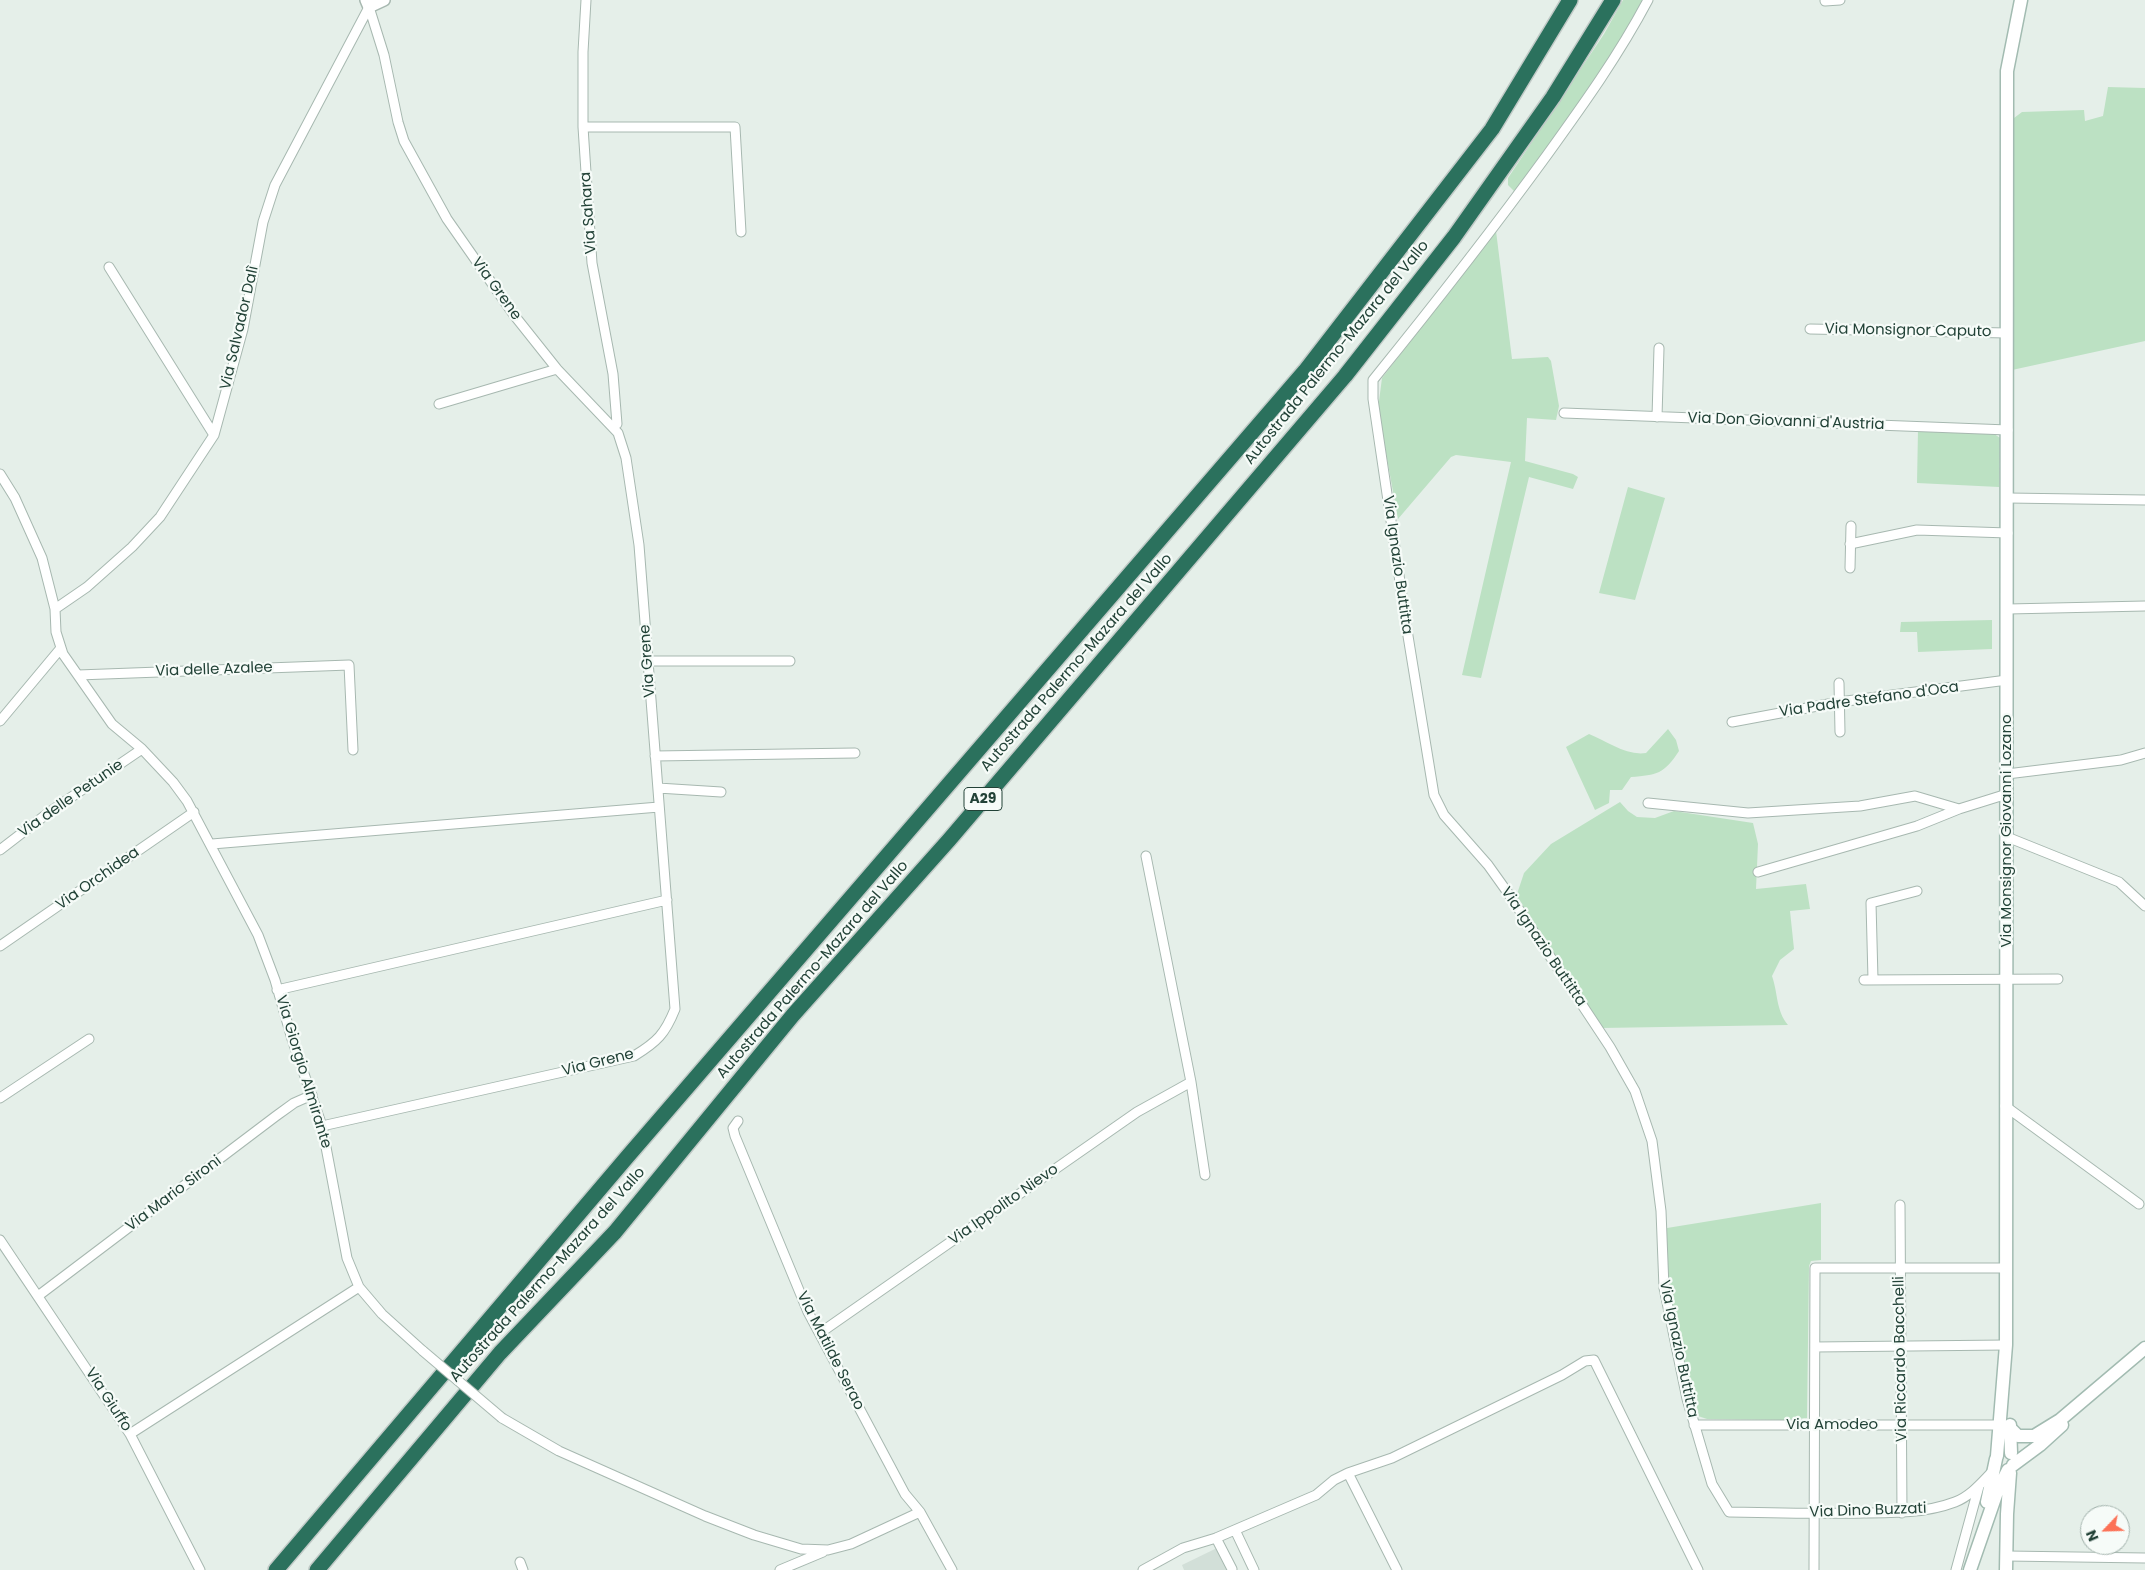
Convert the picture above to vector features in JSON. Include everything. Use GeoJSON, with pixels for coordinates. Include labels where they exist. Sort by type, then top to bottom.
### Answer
{"type":"FeatureCollection","features":[{"type":"Feature","properties":{"kind":"highway","name":"Autostrada Palermo-Mazara del Vallo"},"geometry":{"type":"LineString","coordinates":[[276,1570],[628,1156],[1305,371],[1492,128],[1570,0]]}},
{"type":"Feature","properties":{"kind":"highway","name":"Autostrada Palermo-Mazara del Vallo"},"geometry":{"type":"LineString","coordinates":[[317,1570],[500,1353],[614,1232],[793,1015],[948,840],[1345,376],[1454,237],[1553,97],[1613,0]]}},
{"type":"Feature","properties":{"kind":"main road","name":"Via Monsignor Giovanni Lozano"},"geometry":{"type":"LineString","coordinates":[[2005,1461],[2008,609],[2007,71],[2021,0]]}},
{"type":"Feature","properties":{"kind":"main road"},"geometry":{"type":"LineString","coordinates":[[2005,1426],[2018,1436],[2029,1437],[2077,1408],[2142,1355]]}},
{"type":"Feature","properties":{"kind":"main road"},"geometry":{"type":"LineString","coordinates":[[2005,1461],[2040,1445],[2077,1408]]}},
{"type":"Feature","properties":{"kind":"main road"},"geometry":{"type":"LineString","coordinates":[[1970,1570],[1984,1532],[2005,1461],[2039,1439],[2060,1420]]}},
{"type":"Feature","properties":{"kind":"main road"},"geometry":{"type":"LineString","coordinates":[[2005,1461],[2008,1490],[2006,1570]]}},
{"type":"Feature","properties":{"kind":"street"},"geometry":{"type":"LineString","coordinates":[[367,4],[384,0]]}},
{"type":"Feature","properties":{"kind":"street","name":"Via Sahara"},"geometry":{"type":"LineString","coordinates":[[586,0],[583,52],[583,127],[592,263],[614,374],[617,424]]}},
{"type":"Feature","properties":{"kind":"street","name":"Via Ignazio Buttitta"},"geometry":{"type":"LineString","coordinates":[[1648,0],[1616,55],[1582,106],[1497,225],[1373,380],[1373,399],[1434,795],[1444,815],[1488,864],[1508,893],[1610,1047],[1635,1090],[1652,1141],[1661,1211],[1664,1288],[1694,1425],[1712,1484],[1729,1512]]}},
{"type":"Feature","properties":{"kind":"street"},"geometry":{"type":"LineString","coordinates":[[1825,1],[1840,0]]}},
{"type":"Feature","properties":{"kind":"street","name":"Via Grene"},"geometry":{"type":"LineString","coordinates":[[322,1126],[634,1056],[654,1044],[667,1028],[675,1009],[638,545],[626,458],[621,441],[618,433],[558,369],[514,315],[452,226],[404,142],[384,55],[367,4]]}},
{"type":"Feature","properties":{"kind":"street","name":"Via Salvador Dalì"},"geometry":{"type":"LineString","coordinates":[[55,609],[87,587],[160,517],[214,435],[243,329],[263,222],[276,185],[367,4]]}},
{"type":"Feature","properties":{"kind":"street"},"geometry":{"type":"LineString","coordinates":[[583,127],[735,127],[741,232]]}},
{"type":"Feature","properties":{"kind":"street"},"geometry":{"type":"LineString","coordinates":[[109,267],[214,435]]}},
{"type":"Feature","properties":{"kind":"street","name":"Via Monsignor Caputo"},"geometry":{"type":"LineString","coordinates":[[1810,329],[2007,333]]}},
{"type":"Feature","properties":{"kind":"street"},"geometry":{"type":"LineString","coordinates":[[1657,417],[1659,348]]}},
{"type":"Feature","properties":{"kind":"street"},"geometry":{"type":"LineString","coordinates":[[439,404],[558,369]]}},
{"type":"Feature","properties":{"kind":"street","name":"Via Don Giovanni d'Austria"},"geometry":{"type":"LineString","coordinates":[[1564,414],[2008,430]]}},
{"type":"Feature","properties":{"kind":"street","name":"Via Giorgio Almirante"},"geometry":{"type":"LineString","coordinates":[[0,474],[16,498],[42,558],[55,609],[56,632],[61,648],[112,724],[142,749],[173,782],[194,812],[258,935],[322,1126],[347,1258],[359,1287],[382,1314],[502,1418],[559,1451],[705,1516],[754,1535],[800,1549],[828,1550]]}},
{"type":"Feature","properties":{"kind":"street"},"geometry":{"type":"LineString","coordinates":[[2008,498],[2145,500]]}},
{"type":"Feature","properties":{"kind":"street"},"geometry":{"type":"LineString","coordinates":[[1850,526],[1850,568]]}},
{"type":"Feature","properties":{"kind":"street"},"geometry":{"type":"LineString","coordinates":[[1850,544],[1917,530],[2008,533]]}},
{"type":"Feature","properties":{"kind":"street"},"geometry":{"type":"LineString","coordinates":[[2008,609],[2145,606]]}},
{"type":"Feature","properties":{"kind":"street"},"geometry":{"type":"LineString","coordinates":[[0,721],[61,648]]}},
{"type":"Feature","properties":{"kind":"street"},"geometry":{"type":"LineString","coordinates":[[648,661],[790,661]]}},
{"type":"Feature","properties":{"kind":"street","name":"Via delle Azalee"},"geometry":{"type":"LineString","coordinates":[[78,675],[349,665],[353,750]]}},
{"type":"Feature","properties":{"kind":"street","name":"Via Padre Stefano d'Oca"},"geometry":{"type":"LineString","coordinates":[[1732,722],[1839,702],[2007,680]]}},
{"type":"Feature","properties":{"kind":"street"},"geometry":{"type":"LineString","coordinates":[[1839,683],[1840,732]]}},
{"type":"Feature","properties":{"kind":"street","name":"Via delle Petunie"},"geometry":{"type":"LineString","coordinates":[[0,850],[48,813],[142,749]]}},
{"type":"Feature","properties":{"kind":"street"},"geometry":{"type":"LineString","coordinates":[[655,756],[854,753]]}},
{"type":"Feature","properties":{"kind":"street"},"geometry":{"type":"LineString","coordinates":[[2007,774],[2121,760],[2145,753]]}},
{"type":"Feature","properties":{"kind":"street"},"geometry":{"type":"LineString","coordinates":[[658,788],[721,792]]}},
{"type":"Feature","properties":{"kind":"street"},"geometry":{"type":"LineString","coordinates":[[1758,872],[1917,826],[1959,809],[2007,794]]}},
{"type":"Feature","properties":{"kind":"street"},"geometry":{"type":"LineString","coordinates":[[1648,802],[1748,813],[1860,806],[1915,796],[1959,809]]}},
{"type":"Feature","properties":{"kind":"street"},"geometry":{"type":"LineString","coordinates":[[212,844],[659,807]]}},
{"type":"Feature","properties":{"kind":"street","name":"Via Orchidea"},"geometry":{"type":"LineString","coordinates":[[0,946],[194,812]]}},
{"type":"Feature","properties":{"kind":"street"},"geometry":{"type":"LineString","coordinates":[[2007,837],[2119,882],[2145,906]]}},
{"type":"Feature","properties":{"kind":"street"},"geometry":{"type":"LineString","coordinates":[[1146,856],[1190,1082],[1205,1175]]}},
{"type":"Feature","properties":{"kind":"street"},"geometry":{"type":"LineString","coordinates":[[1917,891],[1871,903],[1869,979],[2058,979]]}},
{"type":"Feature","properties":{"kind":"street"},"geometry":{"type":"LineString","coordinates":[[277,990],[667,900]]}},
{"type":"Feature","properties":{"kind":"street"},"geometry":{"type":"LineString","coordinates":[[0,1098],[89,1038]]}},
{"type":"Feature","properties":{"kind":"street","name":"Via Ippolito Nievo"},"geometry":{"type":"LineString","coordinates":[[820,1334],[1136,1112],[1190,1082]]}},
{"type":"Feature","properties":{"kind":"street","name":"Via Mario Sironi"},"geometry":{"type":"LineString","coordinates":[[38,1296],[294,1102],[312,1095]]}},
{"type":"Feature","properties":{"kind":"street"},"geometry":{"type":"LineString","coordinates":[[2005,1106],[2139,1204]]}},
{"type":"Feature","properties":{"kind":"street","name":"Via Matilde Serao"},"geometry":{"type":"LineString","coordinates":[[738,1122],[733,1128],[735,1136],[808,1312],[901,1486],[920,1512],[952,1570]]}},
{"type":"Feature","properties":{"kind":"street","name":"Via Riccardo Bacchelli"},"geometry":{"type":"LineString","coordinates":[[1900,1205],[1902,1513]]}},
{"type":"Feature","properties":{"kind":"street","name":"Via Giuffo"},"geometry":{"type":"LineString","coordinates":[[0,1240],[130,1434],[200,1570]]}},
{"type":"Feature","properties":{"kind":"street"},"geometry":{"type":"LineString","coordinates":[[1814,1570],[1815,1268],[2006,1268]]}},
{"type":"Feature","properties":{"kind":"street"},"geometry":{"type":"LineString","coordinates":[[130,1434],[359,1287]]}},
{"type":"Feature","properties":{"kind":"street"},"geometry":{"type":"LineString","coordinates":[[1815,1347],[2006,1345]]}},
{"type":"Feature","properties":{"kind":"street"},"geometry":{"type":"LineString","coordinates":[[1142,1570],[1183,1548],[1216,1538],[1316,1495],[1334,1480],[1392,1458],[1562,1375],[1584,1361],[1594,1360],[1698,1570]]}},
{"type":"Feature","properties":{"kind":"street","name":"Via Amodeo"},"geometry":{"type":"LineString","coordinates":[[1694,1425],[2005,1426]]}},
{"type":"Feature","properties":{"kind":"street","name":"Via Dino Buzzati"},"geometry":{"type":"LineString","coordinates":[[1729,1512],[1815,1514],[1902,1513],[1933,1509],[1957,1502],[1980,1486],[2005,1461]]}},
{"type":"Feature","properties":{"kind":"street"},"geometry":{"type":"LineString","coordinates":[[1348,1474],[1397,1570]]}},
{"type":"Feature","properties":{"kind":"street"},"geometry":{"type":"LineString","coordinates":[[1956,1570],[1980,1486]]}},
{"type":"Feature","properties":{"kind":"street"},"geometry":{"type":"LineString","coordinates":[[780,1570],[828,1550],[851,1544],[920,1512]]}},
{"type":"Feature","properties":{"kind":"street"},"geometry":{"type":"LineString","coordinates":[[1235,1530],[1254,1570]]}},
{"type":"Feature","properties":{"kind":"street"},"geometry":{"type":"LineString","coordinates":[[1216,1538],[1232,1569]]}},
{"type":"Feature","properties":{"kind":"street"},"geometry":{"type":"LineString","coordinates":[[2006,1556],[2145,1558]]}},
{"type":"Feature","properties":{"kind":"shaded area"},"geometry":{"type":"Polygon","coordinates":[[[1217,1548],[1229,1570],[1184,1570],[1182,1565],[1217,1548]]]}},
{"type":"Feature","properties":{"kind":"green space"},"geometry":{"type":"Polygon","coordinates":[[[1623,0],[1644,0],[1609,58],[1521,186],[1514,191],[1508,185],[1508,178],[1604,34],[1623,0]]]}},
{"type":"Feature","properties":{"kind":"green space"},"geometry":{"type":"Polygon","coordinates":[[[2108,87],[2145,88],[2145,341],[2012,370],[2012,149],[2014,118],[2022,112],[2084,110],[2085,121],[2103,116],[2108,87]]]}},
{"type":"Feature","properties":{"kind":"green space"},"geometry":{"type":"Polygon","coordinates":[[[1496,231],[1512,359],[1548,357],[1551,361],[1559,406],[1556,420],[1527,418],[1525,461],[1578,477],[1573,489],[1529,477],[1481,678],[1462,675],[1511,462],[1456,455],[1451,457],[1398,519],[1378,409],[1382,378],[1496,231]]]}},
{"type":"Feature","properties":{"kind":"green space"},"geometry":{"type":"Polygon","coordinates":[[[1918,430],[1993,433],[2000,438],[1999,487],[1917,483],[1918,430]]]}},
{"type":"Feature","properties":{"kind":"green space"},"geometry":{"type":"Polygon","coordinates":[[[1628,487],[1665,498],[1635,600],[1599,593],[1628,487]]]}},
{"type":"Feature","properties":{"kind":"green space"},"geometry":{"type":"Polygon","coordinates":[[[1992,620],[1992,649],[1918,652],[1917,632],[1900,632],[1901,622],[1992,620]]]}},
{"type":"Feature","properties":{"kind":"green space"},"geometry":{"type":"Polygon","coordinates":[[[1668,729],[1676,740],[1679,751],[1669,764],[1654,774],[1631,777],[1622,790],[1610,790],[1609,803],[1595,810],[1566,747],[1589,734],[1624,750],[1646,753],[1668,729]]]}},
{"type":"Feature","properties":{"kind":"green space"},"geometry":{"type":"Polygon","coordinates":[[[1620,802],[1637,817],[1655,818],[1674,811],[1753,823],[1758,844],[1756,889],[1806,884],[1810,909],[1790,911],[1794,949],[1780,960],[1772,976],[1779,1008],[1788,1025],[1601,1028],[1516,897],[1524,873],[1551,844],[1620,802]]]}},
{"type":"Feature","properties":{"kind":"green space"},"geometry":{"type":"Polygon","coordinates":[[[1821,1203],[1821,1260],[1811,1261],[1809,1266],[1807,1418],[1784,1420],[1707,1419],[1698,1416],[1693,1409],[1671,1302],[1667,1277],[1667,1228],[1821,1203]]]}}]}
